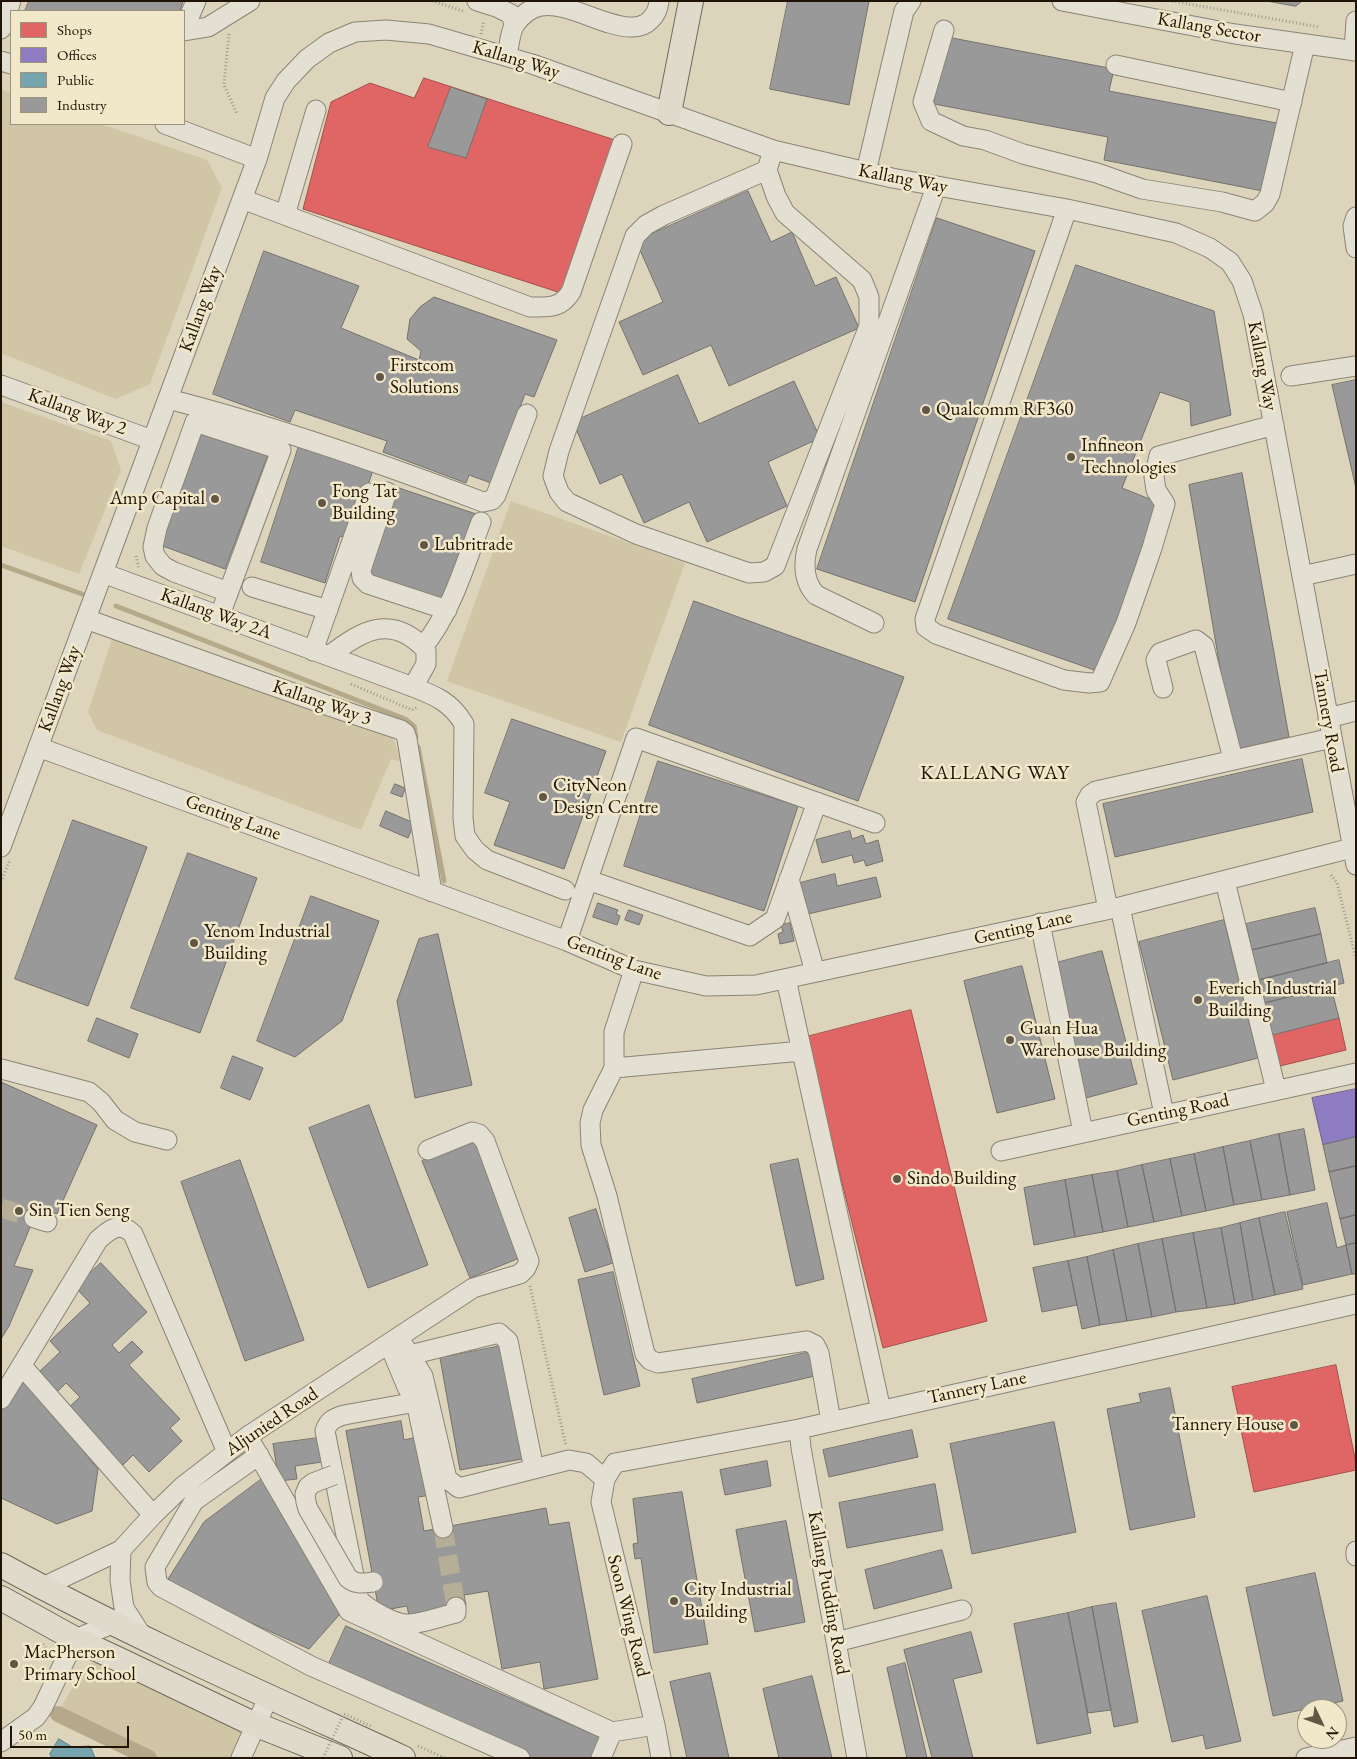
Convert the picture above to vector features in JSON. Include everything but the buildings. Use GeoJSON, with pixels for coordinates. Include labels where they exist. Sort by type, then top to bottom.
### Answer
{"type":"FeatureCollection","features":[{"type":"Feature","properties":{"kind":"main road"},"geometry":{"type":"LineString","coordinates":[[670,113],[691,1]]}},
{"type":"Feature","properties":{"kind":"main road"},"geometry":{"type":"LineString","coordinates":[[1,1565],[43,1588],[268,1698],[403,1758]]}},
{"type":"Feature","properties":{"kind":"main road"},"geometry":{"type":"LineString","coordinates":[[1,1598],[75,1639],[257,1724],[340,1758]]}},
{"type":"Feature","properties":{"kind":"street"},"geometry":{"type":"LineString","coordinates":[[1,29],[11,1]]}},
{"type":"Feature","properties":{"kind":"street"},"geometry":{"type":"LineString","coordinates":[[185,28],[196,1]]}},
{"type":"Feature","properties":{"kind":"street"},"geometry":{"type":"LineString","coordinates":[[185,30],[208,27],[250,1]]}},
{"type":"Feature","properties":{"kind":"street"},"geometry":{"type":"LineString","coordinates":[[477,1],[511,14],[514,24],[507,56]]}},
{"type":"Feature","properties":{"kind":"street"},"geometry":{"type":"LineString","coordinates":[[514,24],[531,10],[541,6],[556,7],[632,28],[650,22],[658,10],[659,1]]}},
{"type":"Feature","properties":{"kind":"street"},"geometry":{"type":"LineString","coordinates":[[866,172],[904,11],[911,1]]}},
{"type":"Feature","properties":{"kind":"street","name":"Kallang Sector"},"geometry":{"type":"LineString","coordinates":[[1062,1],[1235,34],[1355,51]]}},
{"type":"Feature","properties":{"kind":"street"},"geometry":{"type":"LineString","coordinates":[[1355,51],[1356,21]]}},
{"type":"Feature","properties":{"kind":"street","name":"Kallang Way"},"geometry":{"type":"LineString","coordinates":[[1,847],[257,159],[275,98],[286,81],[307,59],[329,43],[355,32],[386,30],[430,34],[507,56],[774,150],[936,187],[1067,209],[1176,233],[1210,248],[1230,262],[1242,281],[1253,314],[1302,576]]}},
{"type":"Feature","properties":{"kind":"street"},"geometry":{"type":"LineString","coordinates":[[944,30],[923,102],[931,122],[963,136],[986,140],[1023,154],[1097,173],[1142,189],[1222,202],[1255,211],[1265,203],[1270,194],[1305,44]]}},
{"type":"Feature","properties":{"kind":"street"},"geometry":{"type":"LineString","coordinates":[[1116,65],[1292,102]]}},
{"type":"Feature","properties":{"kind":"street"},"geometry":{"type":"LineString","coordinates":[[285,215],[316,110]]}},
{"type":"Feature","properties":{"kind":"street"},"geometry":{"type":"LineString","coordinates":[[168,125],[257,159]]}},
{"type":"Feature","properties":{"kind":"street"},"geometry":{"type":"LineString","coordinates":[[242,199],[530,307],[555,307],[566,299],[571,292],[622,144]]}},
{"type":"Feature","properties":{"kind":"street"},"geometry":{"type":"LineString","coordinates":[[767,170],[664,215],[646,225],[635,236],[559,452],[553,476],[559,492],[566,502],[636,534],[749,573],[764,572],[775,566],[869,326],[869,297],[862,280],[785,212],[776,196],[767,170],[774,150]]}},
{"type":"Feature","properties":{"kind":"street"},"geometry":{"type":"LineString","coordinates":[[874,623],[816,595],[810,589],[803,565],[806,549],[936,187]]}},
{"type":"Feature","properties":{"kind":"street"},"geometry":{"type":"LineString","coordinates":[[1067,209],[925,618],[926,627],[936,634],[1064,680],[1089,683],[1100,682],[1126,623],[1165,504],[1156,490],[1154,477],[1159,456],[1274,425]]}},
{"type":"Feature","properties":{"kind":"street"},"geometry":{"type":"LineString","coordinates":[[1356,217],[1353,226],[1356,248]]}},
{"type":"Feature","properties":{"kind":"street"},"geometry":{"type":"LineString","coordinates":[[1291,376],[1356,366]]}},
{"type":"Feature","properties":{"kind":"street","name":"Kallang Way 2"},"geometry":{"type":"LineString","coordinates":[[1,385],[152,440]]}},
{"type":"Feature","properties":{"kind":"street"},"geometry":{"type":"LineString","coordinates":[[168,399],[254,422],[339,450],[483,502],[492,500],[496,494],[527,414]]}},
{"type":"Feature","properties":{"kind":"street"},"geometry":{"type":"LineString","coordinates":[[220,615],[281,450],[195,422],[157,528],[153,547],[155,556],[163,566],[228,592]]}},
{"type":"Feature","properties":{"kind":"street"},"geometry":{"type":"LineString","coordinates":[[321,654],[328,610],[378,492],[361,570],[362,578],[368,584],[447,610]]}},
{"type":"Feature","properties":{"kind":"street"},"geometry":{"type":"LineString","coordinates":[[423,647],[447,610],[481,522]]}},
{"type":"Feature","properties":{"kind":"street"},"geometry":{"type":"LineString","coordinates":[[1302,576],[1356,564]]}},
{"type":"Feature","properties":{"kind":"street","name":"Tannery Road"},"geometry":{"type":"LineString","coordinates":[[1302,576],[1354,854]]}},
{"type":"Feature","properties":{"kind":"street","name":"Kallang Way 2A"},"geometry":{"type":"LineString","coordinates":[[101,579],[220,615],[413,687],[446,702],[458,713],[464,724],[463,818],[465,836],[475,850],[487,860],[566,890]]}},
{"type":"Feature","properties":{"kind":"street"},"geometry":{"type":"LineString","coordinates":[[252,587],[328,610]]}},
{"type":"Feature","properties":{"kind":"street","name":"Kallang Way 3"},"geometry":{"type":"LineString","coordinates":[[88,613],[334,708],[401,730],[405,733],[432,892]]}},
{"type":"Feature","properties":{"kind":"street"},"geometry":{"type":"LineString","coordinates":[[321,654],[376,629],[394,629],[418,640],[426,650],[426,664],[413,687]]}},
{"type":"Feature","properties":{"kind":"street"},"geometry":{"type":"LineString","coordinates":[[1163,688],[1156,660],[1160,653],[1196,640],[1204,646],[1234,759]]}},
{"type":"Feature","properties":{"kind":"street"},"geometry":{"type":"LineString","coordinates":[[1328,718],[1356,711]]}},
{"type":"Feature","properties":{"kind":"street"},"geometry":{"type":"LineString","coordinates":[[567,941],[636,738],[875,823]]}},
{"type":"Feature","properties":{"kind":"street"},"geometry":{"type":"LineString","coordinates":[[1164,1114],[1086,802],[1090,795],[1096,791],[1332,738]]}},
{"type":"Feature","properties":{"kind":"street","name":"Genting Lane"},"geometry":{"type":"LineString","coordinates":[[38,747],[567,941],[634,970],[706,986],[756,985],[786,979],[1354,854]]}},
{"type":"Feature","properties":{"kind":"street"},"geometry":{"type":"LineString","coordinates":[[588,880],[750,936],[775,918],[817,802]]}},
{"type":"Feature","properties":{"kind":"street"},"geometry":{"type":"LineString","coordinates":[[789,879],[815,972]]}},
{"type":"Feature","properties":{"kind":"street"},"geometry":{"type":"LineString","coordinates":[[1226,881],[1276,1090]]}},
{"type":"Feature","properties":{"kind":"street"},"geometry":{"type":"LineString","coordinates":[[1040,923],[1084,1132]]}},
{"type":"Feature","properties":{"kind":"street"},"geometry":{"type":"LineString","coordinates":[[634,970],[614,1032],[614,1068],[593,1110],[590,1123],[590,1145],[607,1196],[645,1354],[650,1360],[658,1363],[807,1341],[815,1345],[819,1353],[831,1422]]}},
{"type":"Feature","properties":{"kind":"street"},"geometry":{"type":"LineString","coordinates":[[786,979],[881,1410]]}},
{"type":"Feature","properties":{"kind":"street"},"geometry":{"type":"LineString","coordinates":[[614,1068],[802,1051]]}},
{"type":"Feature","properties":{"kind":"street"},"geometry":{"type":"LineString","coordinates":[[1,1069],[89,1092],[101,1102],[114,1120],[135,1132],[167,1140]]}},
{"type":"Feature","properties":{"kind":"street","name":"Genting Road"},"geometry":{"type":"LineString","coordinates":[[1001,1151],[1356,1073]]}},
{"type":"Feature","properties":{"kind":"street"},"geometry":{"type":"LineString","coordinates":[[428,1150],[472,1132],[480,1134],[485,1140],[529,1260],[526,1268]]}},
{"type":"Feature","properties":{"kind":"street"},"geometry":{"type":"LineString","coordinates":[[1,1399],[98,1240],[108,1231],[119,1227],[127,1228],[133,1234],[227,1452]]}},
{"type":"Feature","properties":{"kind":"street","name":"Aljunied Road"},"geometry":{"type":"LineString","coordinates":[[43,1588],[121,1550],[183,1486],[248,1436],[473,1288],[520,1274],[526,1268]]}},
{"type":"Feature","properties":{"kind":"street","name":"Tannery Lane"},"geometry":{"type":"LineString","coordinates":[[605,1479],[614,1463],[799,1429],[1356,1304]]}},
{"type":"Feature","properties":{"kind":"street"},"geometry":{"type":"LineString","coordinates":[[410,1355],[499,1334],[503,1336],[508,1341],[534,1469]]}},
{"type":"Feature","properties":{"kind":"street"},"geometry":{"type":"LineString","coordinates":[[394,1341],[410,1355],[423,1376],[447,1479],[459,1488],[569,1460],[586,1464],[605,1479]]}},
{"type":"Feature","properties":{"kind":"street"},"geometry":{"type":"LineString","coordinates":[[394,1341],[407,1387],[416,1402],[443,1528]]}},
{"type":"Feature","properties":{"kind":"street"},"geometry":{"type":"LineString","coordinates":[[22,1366],[153,1515]]}},
{"type":"Feature","properties":{"kind":"street"},"geometry":{"type":"LineString","coordinates":[[416,1402],[344,1415],[333,1419],[327,1424],[325,1431],[359,1600],[370,1610],[408,1624],[456,1613],[456,1607]]}},
{"type":"Feature","properties":{"kind":"street","name":"Kallang Pudding Road"},"geometry":{"type":"LineString","coordinates":[[799,1429],[857,1758]]}},
{"type":"Feature","properties":{"kind":"street"},"geometry":{"type":"LineString","coordinates":[[248,1436],[349,1611],[612,1732],[655,1725]]}},
{"type":"Feature","properties":{"kind":"street"},"geometry":{"type":"LineString","coordinates":[[259,1455],[194,1501],[155,1567],[157,1582],[161,1587],[311,1666],[520,1758]]}},
{"type":"Feature","properties":{"kind":"street"},"geometry":{"type":"LineString","coordinates":[[334,1475],[313,1483],[308,1488],[305,1494],[308,1509],[348,1578],[360,1584],[373,1582]]}},
{"type":"Feature","properties":{"kind":"street","name":"Soon Wing Road"},"geometry":{"type":"LineString","coordinates":[[605,1479],[601,1502],[661,1755]]}},
{"type":"Feature","properties":{"kind":"street"},"geometry":{"type":"LineString","coordinates":[[121,1550],[120,1580],[124,1608],[142,1636]]}},
{"type":"Feature","properties":{"kind":"street"},"geometry":{"type":"LineString","coordinates":[[1356,1551],[1356,1556]]}},
{"type":"Feature","properties":{"kind":"street"},"geometry":{"type":"LineString","coordinates":[[836,1642],[962,1610]]}},
{"type":"Feature","properties":{"kind":"street"},"geometry":{"type":"LineString","coordinates":[[1,1742],[36,1717],[43,1707],[75,1639],[115,1623]]}},
{"type":"Feature","properties":{"kind":"street"},"geometry":{"type":"LineString","coordinates":[[241,1758],[268,1698]]}},
{"type":"Feature","properties":{"kind":"street"},"geometry":{"type":"LineString","coordinates":[[601,1758],[612,1732]]}},
{"type":"Feature","properties":{"kind":"street"},"geometry":{"type":"LineString","coordinates":[[1306,1758],[1353,1751]]}},
{"type":"Feature","properties":{"kind":"path"},"geometry":{"type":"LineString","coordinates":[[1172,1],[1322,27]]}},
{"type":"Feature","properties":{"kind":"path"},"geometry":{"type":"LineString","coordinates":[[231,13],[224,85],[237,114]]}},
{"type":"Feature","properties":{"kind":"path"},"geometry":{"type":"LineString","coordinates":[[1331,874],[1337,883],[1356,959]]}},
{"type":"Feature","properties":{"kind":"path"},"geometry":{"type":"LineString","coordinates":[[526,1268],[569,1460]]}},
{"type":"Feature","properties":{"kind":"path"},"geometry":{"type":"LineString","coordinates":[[40,1639],[47,1650],[48,1664]]}},
{"type":"Feature","properties":{"kind":"path"},"geometry":{"type":"LineString","coordinates":[[323,1758],[344,1714],[374,1727]]}},
{"type":"Feature","properties":{"kind":"shaded area"},"geometry":{"type":"Polygon","coordinates":[[[1,89],[10,93],[10,125],[104,125],[207,160],[222,188],[150,384],[116,399],[1,353],[1,89]]]}},
{"type":"Feature","properties":{"kind":"shaded area"},"geometry":{"type":"Polygon","coordinates":[[[1,402],[111,441],[121,470],[79,574],[1,546],[1,402]]]}},
{"type":"Feature","properties":{"kind":"shaded area"},"geometry":{"type":"Polygon","coordinates":[[[511,501],[685,563],[621,742],[447,681],[511,501]]]}},
{"type":"Feature","properties":{"kind":"shaded area"},"geometry":{"type":"Polygon","coordinates":[[[113,636],[392,735],[402,762],[391,759],[361,830],[97,730],[88,712],[113,636]]]}},
{"type":"Feature","properties":{"kind":"shaded area"},"geometry":{"type":"Polygon","coordinates":[[[104,1662],[239,1726],[241,1736],[230,1758],[159,1758],[60,1709],[80,1674],[91,1663],[104,1662]]]}},
{"type":"Feature","properties":{"kind":"waterway"},"geometry":{"type":"LineString","coordinates":[[1,565],[82,594]]}},
{"type":"Feature","properties":{"kind":"waterway"},"geometry":{"type":"LineString","coordinates":[[116,606],[405,719],[414,726],[416,738]]}},
{"type":"Feature","properties":{"kind":"waterway"},"geometry":{"type":"LineString","coordinates":[[418,747],[444,881]]}},
{"type":"Feature","properties":{"kind":"waterway"},"geometry":{"type":"LineString","coordinates":[[58,1714],[149,1758]]}},
{"type":"Feature","properties":{"kind":"tunnel"},"geometry":{"type":"LineString","coordinates":[[1,1208],[34,1218]]}},
{"type":"Feature","properties":{"kind":"tunnel"},"geometry":{"type":"LineString","coordinates":[[443,1528],[456,1607]]}},
{"type":"Feature","properties":{"kind":"place","name":"Firstcom Solutions"},"geometry":{"type":"Point","coordinates":[380,377]}},
{"type":"Feature","properties":{"kind":"place","name":"Qualcomm RF360"},"geometry":{"type":"Point","coordinates":[926,410]}},
{"type":"Feature","properties":{"kind":"place","name":"Infineon Technologies"},"geometry":{"type":"Point","coordinates":[1071,457]}},
{"type":"Feature","properties":{"kind":"place","name":"Amp Capital"},"geometry":{"type":"Point","coordinates":[215,499]}},
{"type":"Feature","properties":{"kind":"place","name":"Fong Tat Building"},"geometry":{"type":"Point","coordinates":[322,503]}},
{"type":"Feature","properties":{"kind":"place","name":"Lubritrade"},"geometry":{"type":"Point","coordinates":[424,545]}},
{"type":"Feature","properties":{"kind":"place","name":"CityNeon Design Centre"},"geometry":{"type":"Point","coordinates":[543,797]}},
{"type":"Feature","properties":{"kind":"place","name":"Yenom Industrial Building"},"geometry":{"type":"Point","coordinates":[194,943]}},
{"type":"Feature","properties":{"kind":"place","name":"Everich Industrial Building"},"geometry":{"type":"Point","coordinates":[1198,1000]}},
{"type":"Feature","properties":{"kind":"place","name":"Guan Hua Warehouse Building"},"geometry":{"type":"Point","coordinates":[1010,1040]}},
{"type":"Feature","properties":{"kind":"place","name":"Sindo Building"},"geometry":{"type":"Point","coordinates":[897,1179]}},
{"type":"Feature","properties":{"kind":"place","name":"Sin Tien Seng"},"geometry":{"type":"Point","coordinates":[19,1211]}},
{"type":"Feature","properties":{"kind":"place","name":"Tannery House"},"geometry":{"type":"Point","coordinates":[1294,1425]}},
{"type":"Feature","properties":{"kind":"place","name":"City Industrial Building"},"geometry":{"type":"Point","coordinates":[674,1601]}},
{"type":"Feature","properties":{"kind":"place","name":"MacPherson Primary School"},"geometry":{"type":"Point","coordinates":[14,1664]}},
{"type":"Feature","properties":{"kind":"district","name":"KALLANG WAY"},"geometry":{"type":"Point","coordinates":[995,774]}}]}
